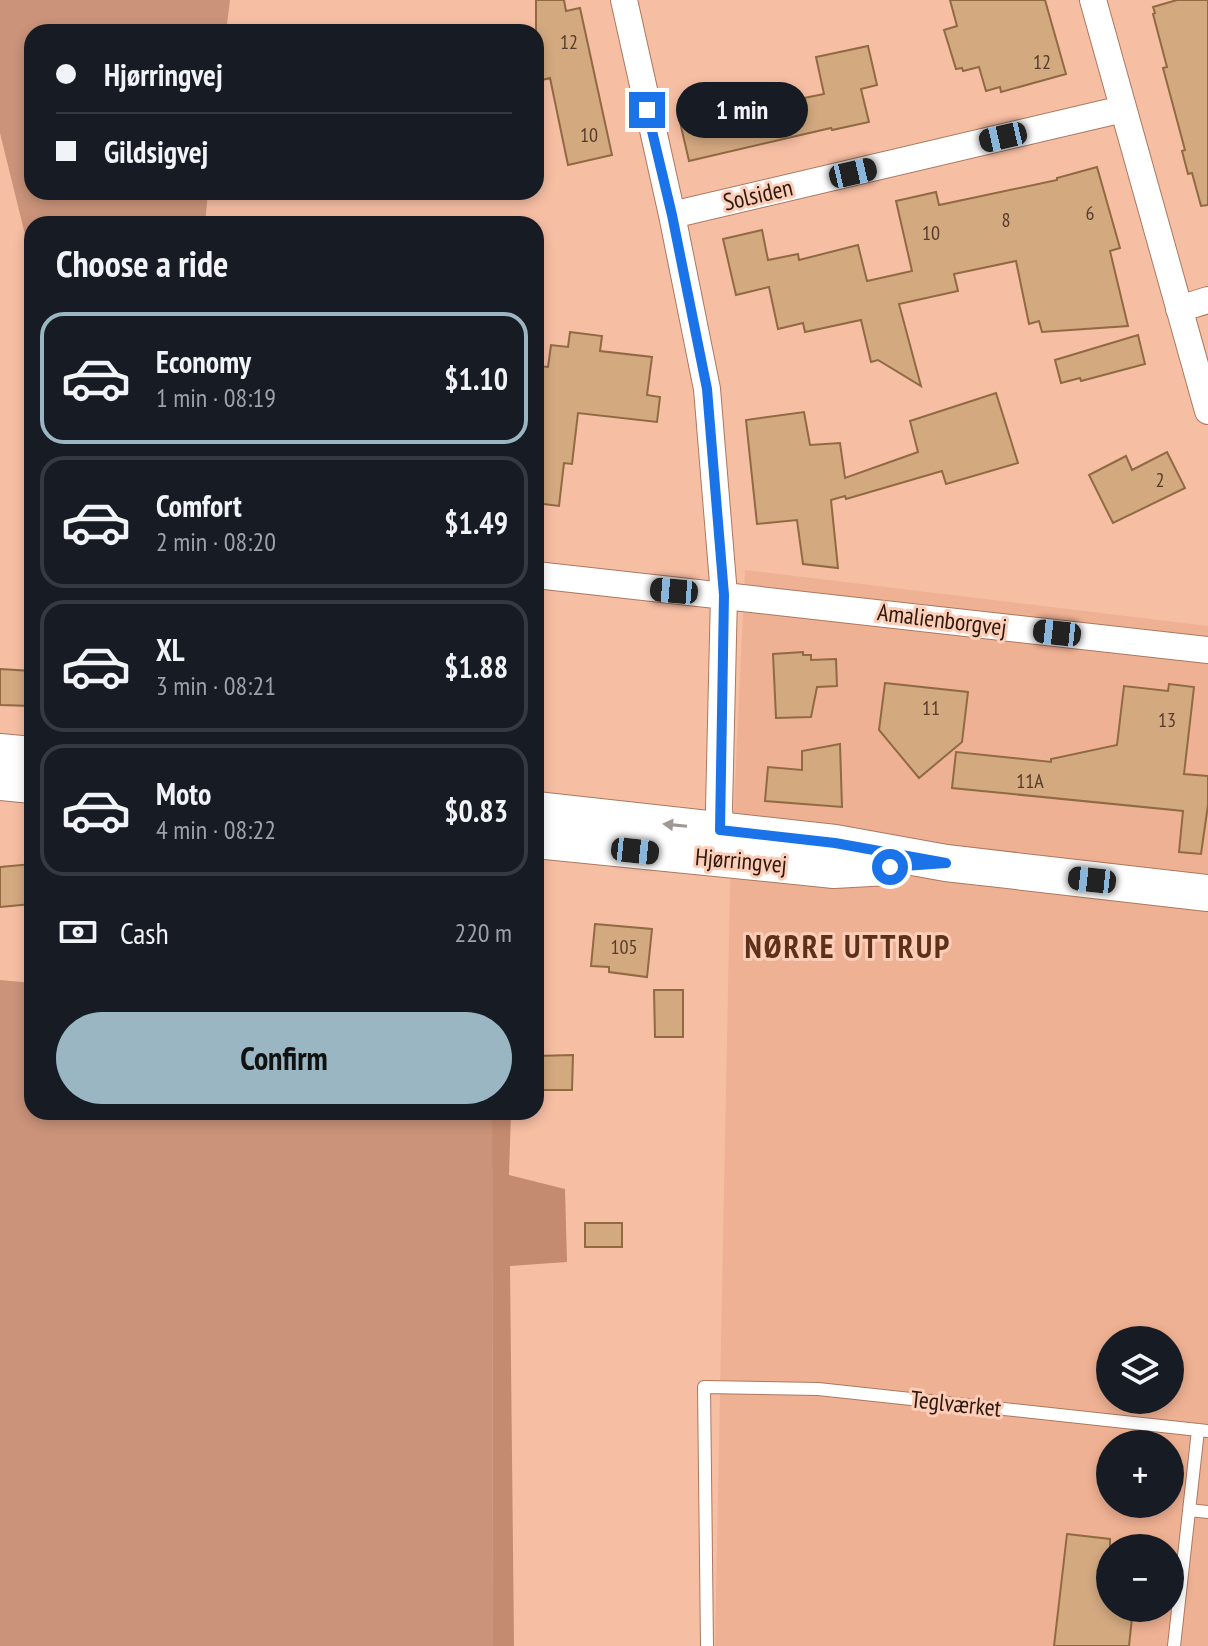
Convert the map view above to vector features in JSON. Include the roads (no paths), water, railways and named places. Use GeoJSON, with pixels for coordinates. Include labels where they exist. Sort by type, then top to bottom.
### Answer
{"type":"FeatureCollection","features":[{"type":"Feature","properties":{"kind":"main road"},"geometry":{"type":"LineString","coordinates":[[0,752],[24,754]]}},
{"type":"Feature","properties":{"kind":"main road"},"geometry":{"type":"LineString","coordinates":[[0,782],[24,784]]}},
{"type":"Feature","properties":{"kind":"main road","name":"Hjørringvej"},"geometry":{"type":"LineString","coordinates":[[544,812],[721,845]]}},
{"type":"Feature","properties":{"kind":"main road","name":"Hjørringvej"},"geometry":{"type":"LineString","coordinates":[[544,840],[721,845],[835,843],[946,863],[1208,893]]}},
{"type":"Feature","properties":{"kind":"street"},"geometry":{"type":"LineString","coordinates":[[624,0],[707,389],[724,595],[721,845]]}},
{"type":"Feature","properties":{"kind":"street"},"geometry":{"type":"LineString","coordinates":[[1093,0],[1208,411]]}},
{"type":"Feature","properties":{"kind":"street","name":"Solsiden"},"geometry":{"type":"LineString","coordinates":[[672,215],[1123,109]]}},
{"type":"Feature","properties":{"kind":"street"},"geometry":{"type":"LineString","coordinates":[[1179,309],[1208,300]]}},
{"type":"Feature","properties":{"kind":"street","name":"Amalienborgvej"},"geometry":{"type":"LineString","coordinates":[[544,576],[1208,650]]}},
{"type":"Feature","properties":{"kind":"lane","name":"Teglværket"},"geometry":{"type":"LineString","coordinates":[[707,1646],[704,1387],[818,1389],[1203,1430]]}},
{"type":"Feature","properties":{"kind":"lane"},"geometry":{"type":"LineString","coordinates":[[1174,1646],[1189,1510],[1203,1430]]}},
{"type":"Feature","properties":{"kind":"lane"},"geometry":{"type":"LineString","coordinates":[[1189,1510],[1208,1512]]}},
{"type":"Feature","properties":{"kind":"district","name":"NØRRE UTTRUP"},"geometry":{"type":"Point","coordinates":[848,947]}}]}
